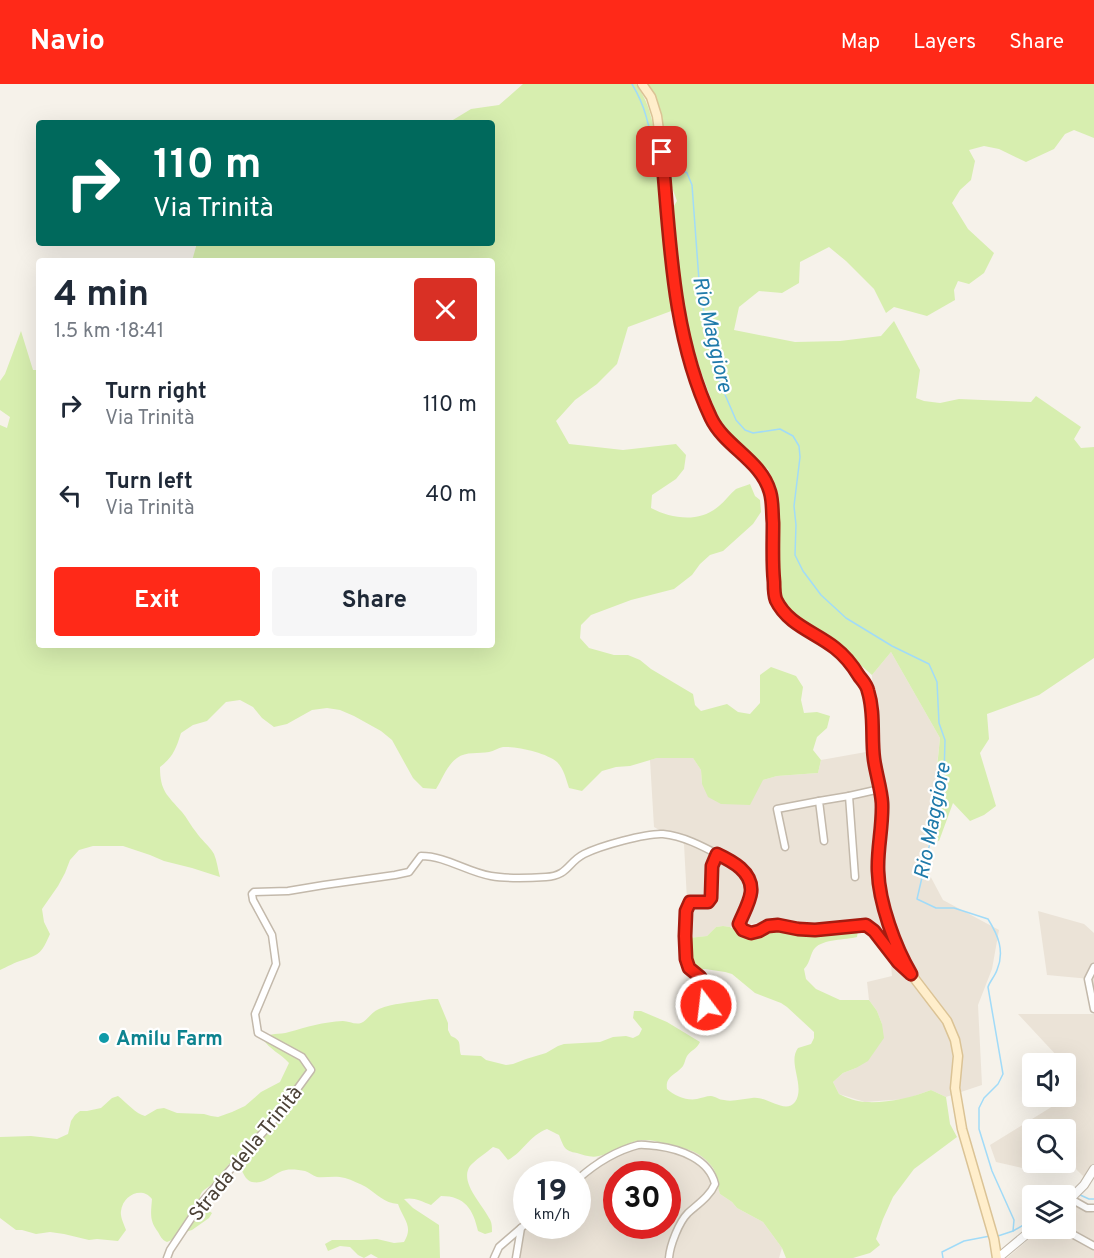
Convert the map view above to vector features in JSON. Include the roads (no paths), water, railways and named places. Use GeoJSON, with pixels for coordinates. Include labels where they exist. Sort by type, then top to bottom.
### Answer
{"type":"FeatureCollection","features":[{"type":"Feature","properties":{"kind":"main road"},"geometry":{"type":"LineString","coordinates":[[642,84],[651,97],[657,116],[662,148],[672,272],[679,313],[694,373],[712,420],[724,436],[764,477],[770,491],[776,599],[787,616],[836,649],[855,669],[868,688],[874,759],[882,803],[878,871],[882,901],[903,960],[947,1022],[955,1040],[958,1056],[955,1088],[962,1130],[998,1258]]}},
{"type":"Feature","properties":{"kind":"street"},"geometry":{"type":"LineString","coordinates":[[785,847],[777,808],[880,789]]}},
{"type":"Feature","properties":{"kind":"street"},"geometry":{"type":"LineString","coordinates":[[849,796],[855,877]]}},
{"type":"Feature","properties":{"kind":"street"},"geometry":{"type":"LineString","coordinates":[[819,801],[824,841]]}},
{"type":"Feature","properties":{"kind":"street","name":"Strada della Trinità"},"geometry":{"type":"LineString","coordinates":[[167,1258],[202,1202],[279,1114],[311,1070],[302,1057],[258,1033],[255,1014],[276,964],[272,935],[252,894],[288,891],[409,872],[421,856],[437,858],[492,876],[547,877],[563,873],[584,854],[624,840],[662,834],[680,838],[717,854],[743,870],[751,882],[751,894],[739,924],[743,930],[751,933],[768,926],[778,925],[815,930],[866,925],[874,931],[898,962],[911,974]]}},
{"type":"Feature","properties":{"kind":"street"},"geometry":{"type":"LineString","coordinates":[[706,1005],[706,990],[700,977],[689,968],[686,959],[686,911],[690,902],[708,902],[711,898],[712,866],[717,854]]}},
{"type":"Feature","properties":{"kind":"street"},"geometry":{"type":"LineString","coordinates":[[1094,967],[1088,979],[1094,1009]]}},
{"type":"Feature","properties":{"kind":"street"},"geometry":{"type":"LineString","coordinates":[[591,1168],[619,1152],[640,1145],[681,1151],[699,1161],[713,1175],[715,1184],[712,1191],[685,1215],[674,1237],[669,1258]]}},
{"type":"Feature","properties":{"kind":"street"},"geometry":{"type":"LineString","coordinates":[[1076,1193],[1094,1169]]}},
{"type":"Feature","properties":{"kind":"street"},"geometry":{"type":"LineString","coordinates":[[1076,1200],[1087,1208],[1094,1208]]}},
{"type":"Feature","properties":{"kind":"street"},"geometry":{"type":"LineString","coordinates":[[494,1258],[499,1247],[513,1235]]}},
{"type":"Feature","properties":{"kind":"street"},"geometry":{"type":"LineString","coordinates":[[1076,1236],[1094,1246]]}},
{"type":"Feature","properties":{"kind":"street"},"geometry":{"type":"LineString","coordinates":[[998,1258],[1022,1238]]}},
{"type":"Feature","properties":{"kind":"street"},"geometry":{"type":"LineString","coordinates":[[516,1258],[521,1239]]}},
{"type":"Feature","properties":{"kind":"waterway","name":"Rio Maggiore"},"geometry":{"type":"LineString","coordinates":[[632,84],[657,143]]}},
{"type":"Feature","properties":{"kind":"waterway","name":"Rio Maggiore"},"geometry":{"type":"LineString","coordinates":[[666,154],[670,162],[687,173],[692,185],[700,294],[720,383],[736,420],[745,430],[753,433],[780,429],[793,436],[799,446],[800,457],[794,506],[795,555],[803,571],[821,595],[846,618],[892,646],[929,664],[937,682],[939,723],[945,740],[944,777],[936,800],[932,834],[917,899],[936,908],[954,908],[988,919],[999,943],[999,963],[988,987],[1003,1074],[979,1108],[979,1129],[992,1171],[1014,1220],[1013,1231]]}},
{"type":"Feature","properties":{"kind":"waterway"},"geometry":{"type":"LineString","coordinates":[[1078,1194],[1094,1199]]}},
{"type":"Feature","properties":{"kind":"waterway","name":"Rio Maggiore"},"geometry":{"type":"LineString","coordinates":[[998,1236],[1022,1226]]}},
{"type":"Feature","properties":{"kind":"waterway"},"geometry":{"type":"LineString","coordinates":[[943,1258],[942,1252],[964,1241],[990,1236]]}},
{"type":"Feature","properties":{"kind":"place","name":"Amilu Farm"},"geometry":{"type":"Point","coordinates":[104,1038]}}]}
